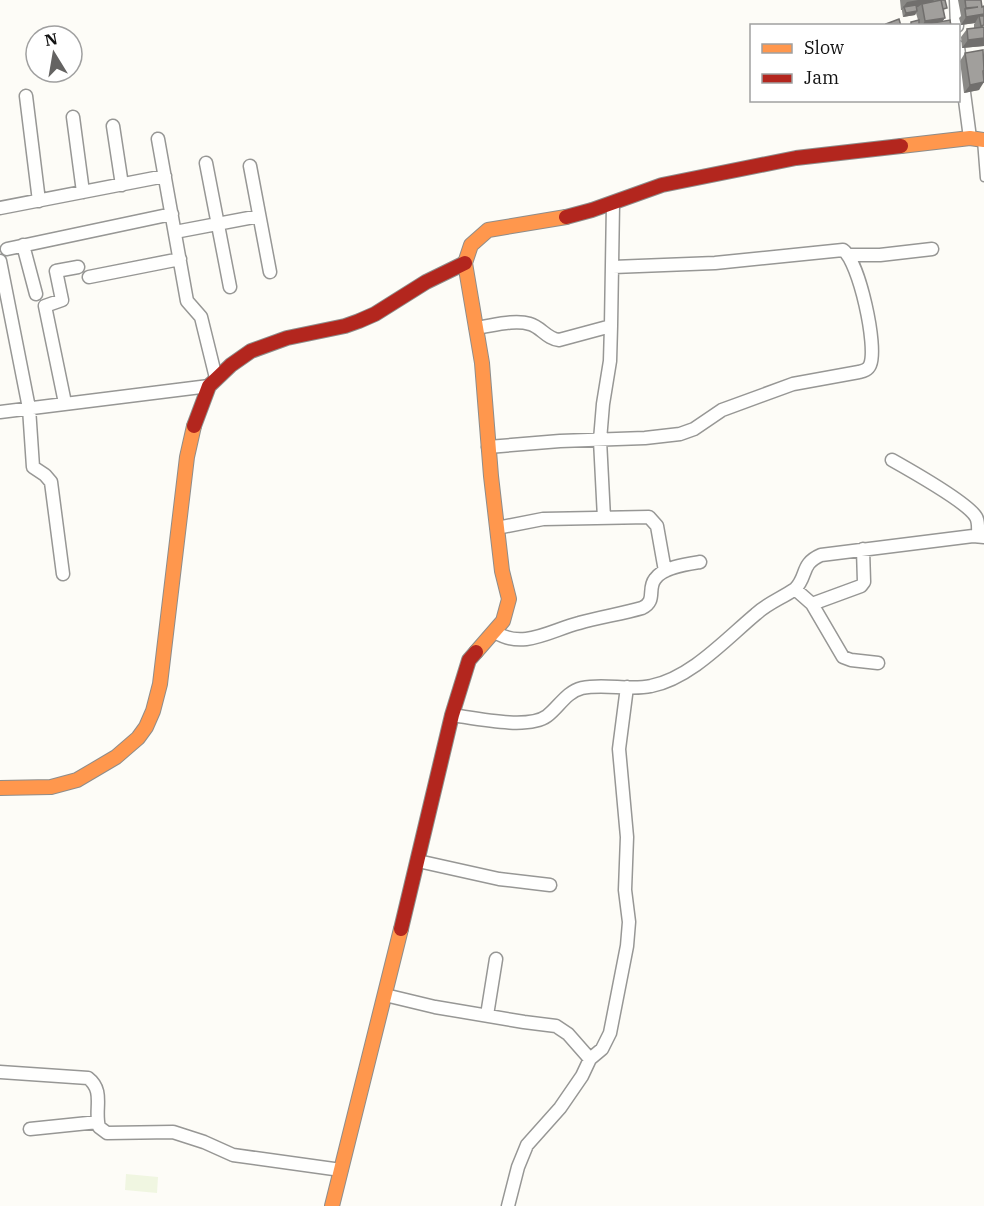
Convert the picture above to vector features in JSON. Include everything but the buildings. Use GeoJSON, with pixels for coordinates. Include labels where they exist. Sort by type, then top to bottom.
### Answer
{"type":"FeatureCollection","features":[{"type":"Feature","properties":{"kind":"street"},"geometry":{"type":"LineString","coordinates":[[956,0],[957,24]]}},
{"type":"Feature","properties":{"kind":"street"},"geometry":{"type":"LineString","coordinates":[[332,1206],[452,715],[470,660],[479,647],[495,632],[506,615],[509,600],[502,571],[497,528],[482,363],[465,263],[471,245],[488,230],[560,218],[613,204],[662,185],[796,158],[978,139],[963,58]]}},
{"type":"Feature","properties":{"kind":"street"},"geometry":{"type":"LineString","coordinates":[[26,96],[39,201]]}},
{"type":"Feature","properties":{"kind":"street"},"geometry":{"type":"LineString","coordinates":[[73,117],[83,192]]}},
{"type":"Feature","properties":{"kind":"street"},"geometry":{"type":"LineString","coordinates":[[113,126],[122,185]]}},
{"type":"Feature","properties":{"kind":"street"},"geometry":{"type":"LineString","coordinates":[[158,140],[187,301],[201,317],[213,382]]}},
{"type":"Feature","properties":{"kind":"street"},"geometry":{"type":"LineString","coordinates":[[206,163],[230,287]]}},
{"type":"Feature","properties":{"kind":"street"},"geometry":{"type":"LineString","coordinates":[[250,166],[270,272]]}},
{"type":"Feature","properties":{"kind":"street"},"geometry":{"type":"LineString","coordinates":[[0,208],[165,176]]}},
{"type":"Feature","properties":{"kind":"street"},"geometry":{"type":"LineString","coordinates":[[604,518],[600,440],[610,361],[613,204]]}},
{"type":"Feature","properties":{"kind":"street"},"geometry":{"type":"LineString","coordinates":[[7,249],[172,214]]}},
{"type":"Feature","properties":{"kind":"street"},"geometry":{"type":"LineString","coordinates":[[175,232],[259,216]]}},
{"type":"Feature","properties":{"kind":"street"},"geometry":{"type":"LineString","coordinates":[[23,245],[36,294]]}},
{"type":"Feature","properties":{"kind":"street"},"geometry":{"type":"LineString","coordinates":[[489,447],[680,434],[694,429],[722,410],[793,384],[859,372],[870,365],[872,348],[870,324],[856,271],[849,255],[841,249],[715,263],[613,267]]}},
{"type":"Feature","properties":{"kind":"street"},"geometry":{"type":"LineString","coordinates":[[849,255],[880,255],[932,249]]}},
{"type":"Feature","properties":{"kind":"street"},"geometry":{"type":"LineString","coordinates":[[89,277],[180,259]]}},
{"type":"Feature","properties":{"kind":"street"},"geometry":{"type":"LineString","coordinates":[[0,261],[29,408],[33,467],[51,482],[63,574]]}},
{"type":"Feature","properties":{"kind":"street"},"geometry":{"type":"LineString","coordinates":[[0,788],[50,787],[84,776],[123,752],[146,727],[160,684],[192,430],[213,382],[251,351],[287,338],[359,321],[375,314],[426,282],[465,263]]}},
{"type":"Feature","properties":{"kind":"street"},"geometry":{"type":"LineString","coordinates":[[65,403],[45,306],[62,300],[56,271],[78,267]]}},
{"type":"Feature","properties":{"kind":"street"},"geometry":{"type":"LineString","coordinates":[[476,328],[525,323],[559,340],[611,326]]}},
{"type":"Feature","properties":{"kind":"street"},"geometry":{"type":"LineString","coordinates":[[0,412],[213,382]]}},
{"type":"Feature","properties":{"kind":"street"},"geometry":{"type":"LineString","coordinates":[[452,715],[524,723],[546,717],[576,690],[589,687],[644,687],[659,684],[690,668],[714,651],[757,613],[795,589],[800,584],[807,564],[816,557],[830,553],[981,536],[977,520],[970,510],[919,475],[892,460]]}},
{"type":"Feature","properties":{"kind":"street"},"geometry":{"type":"LineString","coordinates":[[497,528],[543,519],[644,517],[653,519],[657,526],[665,571]]}},
{"type":"Feature","properties":{"kind":"street"},"geometry":{"type":"LineString","coordinates":[[812,604],[861,586],[864,582],[863,549]]}},
{"type":"Feature","properties":{"kind":"street"},"geometry":{"type":"LineString","coordinates":[[495,632],[502,637],[535,638],[572,624],[642,608],[648,605],[651,599],[652,584],[656,577],[665,571],[700,562]]}},
{"type":"Feature","properties":{"kind":"street"},"geometry":{"type":"LineString","coordinates":[[795,589],[812,604],[843,657],[878,663]]}},
{"type":"Feature","properties":{"kind":"street"},"geometry":{"type":"LineString","coordinates":[[508,1206],[518,1167],[527,1145],[560,1108],[582,1076],[590,1059],[602,1049],[610,1033],[627,946],[629,922],[625,890],[627,837],[619,749],[627,687]]}},
{"type":"Feature","properties":{"kind":"street"},"geometry":{"type":"LineString","coordinates":[[418,861],[499,879],[550,885]]}},
{"type":"Feature","properties":{"kind":"street"},"geometry":{"type":"LineString","coordinates":[[487,1015],[496,959]]}},
{"type":"Feature","properties":{"kind":"street"},"geometry":{"type":"LineString","coordinates":[[385,995],[556,1026],[568,1034],[590,1059]]}},
{"type":"Feature","properties":{"kind":"street"},"geometry":{"type":"LineString","coordinates":[[0,1072],[88,1078],[94,1083],[98,1093],[100,1130],[107,1133],[173,1132],[204,1142],[232,1155],[341,1170]]}},
{"type":"Feature","properties":{"kind":"street"},"geometry":{"type":"LineString","coordinates":[[30,1129],[98,1122]]}},
{"type":"Feature","properties":{"kind":"lane"},"geometry":{"type":"LineString","coordinates":[[978,139],[984,178]]}},
{"type":"Feature","properties":{"kind":"green space"},"geometry":{"type":"Polygon","coordinates":[[[126,1174],[158,1177],[157,1193],[125,1190],[126,1174]]]}},
{"type":"Feature","properties":{"kind":"traffic: slow"},"geometry":{"type":"LineString","coordinates":[[901,146],[970,138],[984,140]]}},
{"type":"Feature","properties":{"kind":"traffic: slow"},"geometry":{"type":"LineString","coordinates":[[476,652],[503,621],[509,599],[502,571],[491,476],[482,363],[465,263],[471,245],[488,230],[566,217]]}},
{"type":"Feature","properties":{"kind":"traffic: slow"},"geometry":{"type":"LineString","coordinates":[[0,788],[51,787],[77,780],[116,757],[138,738],[146,727],[160,684],[187,457],[194,426]]}},
{"type":"Feature","properties":{"kind":"traffic: slow"},"geometry":{"type":"LineString","coordinates":[[332,1206],[401,929]]}},
{"type":"Feature","properties":{"kind":"traffic: jam"},"geometry":{"type":"LineString","coordinates":[[566,217],[662,185],[796,158],[901,146]]}},
{"type":"Feature","properties":{"kind":"traffic: jam"},"geometry":{"type":"LineString","coordinates":[[194,426],[209,386],[231,365],[251,351],[287,338],[359,321],[375,314],[426,282],[465,263]]}},
{"type":"Feature","properties":{"kind":"traffic: jam"},"geometry":{"type":"LineString","coordinates":[[401,929],[452,715],[469,660],[476,652]]}}]}
